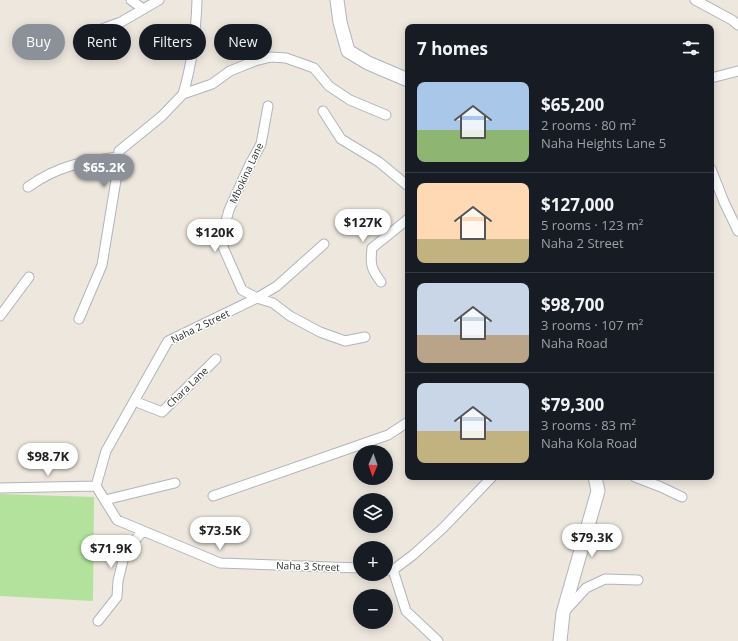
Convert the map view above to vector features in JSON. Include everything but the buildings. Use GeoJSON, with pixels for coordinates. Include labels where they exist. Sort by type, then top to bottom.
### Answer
{"type":"FeatureCollection","features":[{"type":"Feature","properties":{"kind":"street"},"geometry":{"type":"LineString","coordinates":[[131,0],[143,9]]}},
{"type":"Feature","properties":{"kind":"street"},"geometry":{"type":"LineString","coordinates":[[116,24],[159,0]]}},
{"type":"Feature","properties":{"kind":"street"},"geometry":{"type":"LineString","coordinates":[[79,319],[102,265],[117,174],[119,151],[162,116],[183,94],[189,74],[197,14],[197,0]]}},
{"type":"Feature","properties":{"kind":"street"},"geometry":{"type":"LineString","coordinates":[[337,0],[340,22],[348,51],[368,63],[405,79]]}},
{"type":"Feature","properties":{"kind":"street"},"geometry":{"type":"LineString","coordinates":[[695,0],[732,20],[738,25]]}},
{"type":"Feature","properties":{"kind":"street"},"geometry":{"type":"LineString","coordinates":[[183,94],[212,84],[230,71],[255,61],[271,57],[286,58],[314,68],[329,86],[350,100],[386,115]]}},
{"type":"Feature","properties":{"kind":"street"},"geometry":{"type":"LineString","coordinates":[[714,77],[738,71]]}},
{"type":"Feature","properties":{"kind":"street","name":"Mbokina Lane"},"geometry":{"type":"LineString","coordinates":[[268,106],[261,144],[229,210],[223,232],[223,247],[242,290],[257,298],[273,303],[290,316],[320,332],[345,340],[365,337]]}},
{"type":"Feature","properties":{"kind":"street"},"geometry":{"type":"LineString","coordinates":[[323,111],[341,140],[379,162],[405,184]]}},
{"type":"Feature","properties":{"kind":"street"},"geometry":{"type":"LineString","coordinates":[[28,187],[40,178],[54,171],[87,161],[118,157]]}},
{"type":"Feature","properties":{"kind":"street"},"geometry":{"type":"LineString","coordinates":[[714,177],[738,232]]}},
{"type":"Feature","properties":{"kind":"street"},"geometry":{"type":"LineString","coordinates":[[381,282],[373,272],[371,262],[372,248],[405,221]]}},
{"type":"Feature","properties":{"kind":"street","name":"Naha 2 Street"},"geometry":{"type":"LineString","coordinates":[[96,486],[106,451],[168,341],[257,298],[277,286],[324,244]]}},
{"type":"Feature","properties":{"kind":"street"},"geometry":{"type":"LineString","coordinates":[[0,316],[29,277]]}},
{"type":"Feature","properties":{"kind":"street","name":"Chara Lane"},"geometry":{"type":"LineString","coordinates":[[134,401],[162,412],[216,359]]}},
{"type":"Feature","properties":{"kind":"street"},"geometry":{"type":"LineString","coordinates":[[213,496],[388,435],[405,424]]}},
{"type":"Feature","properties":{"kind":"street"},"geometry":{"type":"LineString","coordinates":[[393,568],[413,555],[443,528],[489,480]]}},
{"type":"Feature","properties":{"kind":"street"},"geometry":{"type":"LineString","coordinates":[[560,641],[563,613],[598,491],[596,480]]}},
{"type":"Feature","properties":{"kind":"street"},"geometry":{"type":"LineString","coordinates":[[643,480],[682,497]]}},
{"type":"Feature","properties":{"kind":"street"},"geometry":{"type":"LineString","coordinates":[[105,500],[175,482]]}},
{"type":"Feature","properties":{"kind":"street"},"geometry":{"type":"LineString","coordinates":[[0,488],[96,486]]}},
{"type":"Feature","properties":{"kind":"street","name":"Naha 3 Street"},"geometry":{"type":"LineString","coordinates":[[96,486],[117,520],[220,563],[353,568]]}},
{"type":"Feature","properties":{"kind":"street"},"geometry":{"type":"LineString","coordinates":[[98,621],[117,597],[118,581],[125,552],[143,531]]}},
{"type":"Feature","properties":{"kind":"street"},"geometry":{"type":"LineString","coordinates":[[563,613],[586,588],[605,579],[638,580]]}},
{"type":"Feature","properties":{"kind":"street"},"geometry":{"type":"LineString","coordinates":[[393,580],[406,611],[438,641]]}},
{"type":"Feature","properties":{"kind":"green space"},"geometry":{"type":"Polygon","coordinates":[[[0,494],[94,497],[93,601],[0,596],[0,494]]]}}]}
